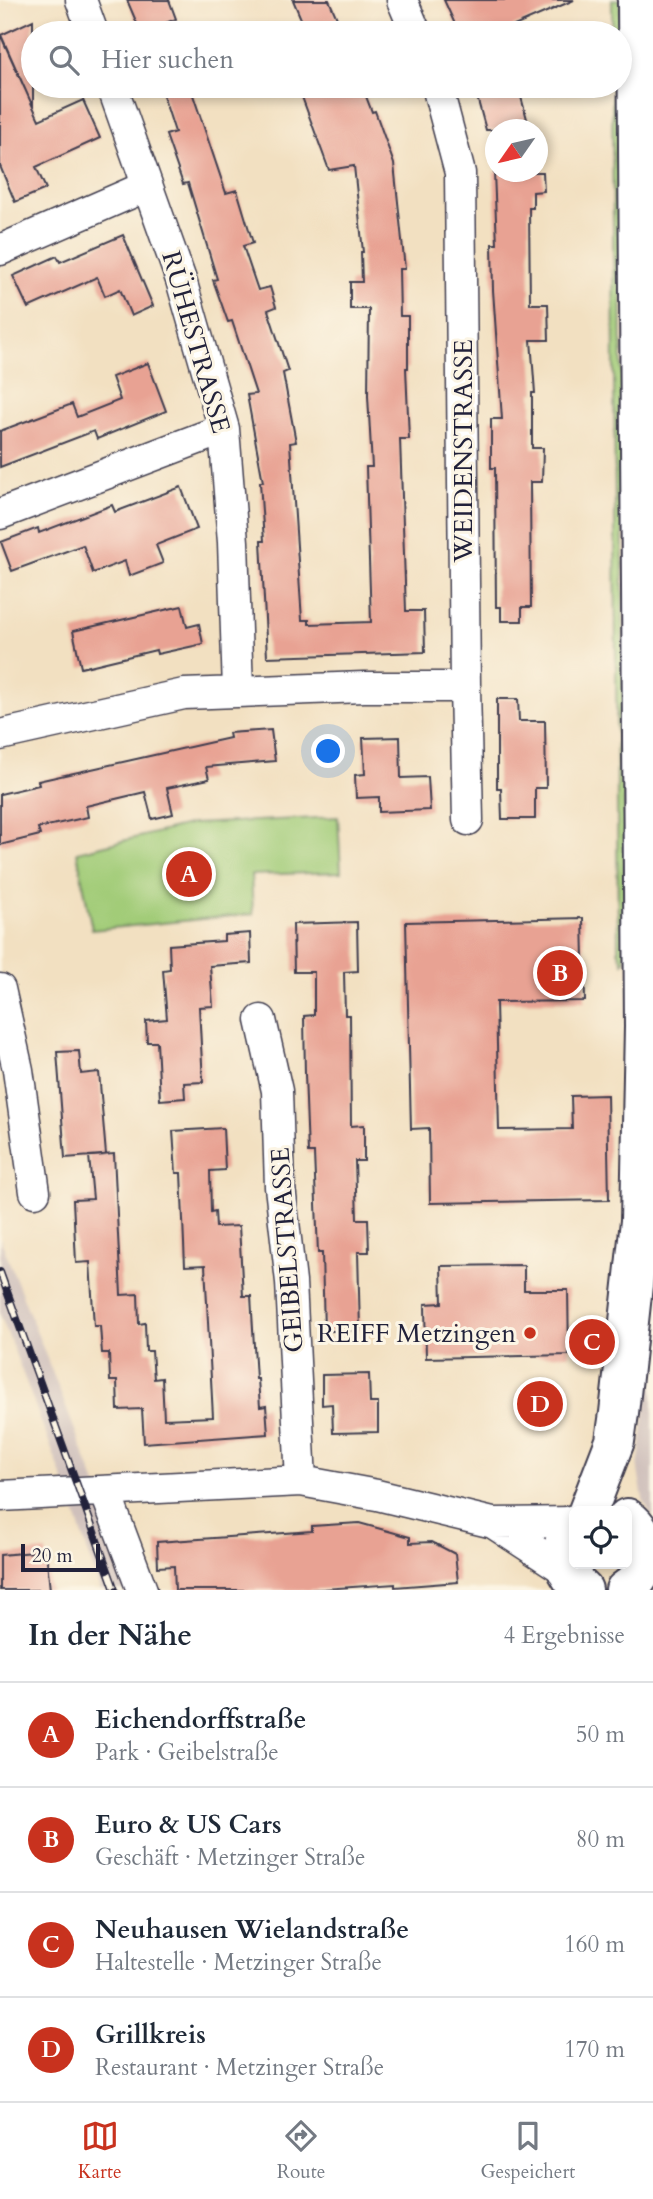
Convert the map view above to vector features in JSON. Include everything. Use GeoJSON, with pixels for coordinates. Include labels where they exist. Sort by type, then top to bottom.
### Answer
{"type":"FeatureCollection","features":[{"type":"Feature","properties":{"kind":"street"},"geometry":{"type":"LineString","coordinates":[[80,0],[88,21]]}},
{"type":"Feature","properties":{"kind":"street"},"geometry":{"type":"LineString","coordinates":[[402,0],[411,21]]}},
{"type":"Feature","properties":{"kind":"street"},"geometry":{"type":"LineString","coordinates":[[590,1506],[615,1441],[647,1158],[644,1013],[645,53],[638,0]]}},
{"type":"Feature","properties":{"kind":"street","name":"RÜHESTRASSE"},"geometry":{"type":"LineString","coordinates":[[116,98],[181,281],[224,429],[233,542],[238,691]]}},
{"type":"Feature","properties":{"kind":"street","name":"WEIDENSTRASSE"},"geometry":{"type":"LineString","coordinates":[[440,98],[460,173],[468,820]]}},
{"type":"Feature","properties":{"kind":"street"},"geometry":{"type":"LineString","coordinates":[[0,250],[147,186]]}},
{"type":"Feature","properties":{"kind":"street"},"geometry":{"type":"LineString","coordinates":[[0,514],[224,429]]}},
{"type":"Feature","properties":{"kind":"street"},"geometry":{"type":"LineString","coordinates":[[0,735],[184,694],[364,687],[465,687]]}},
{"type":"Feature","properties":{"kind":"street"},"geometry":{"type":"LineString","coordinates":[[0,989],[18,1070],[35,1192]]}},
{"type":"Feature","properties":{"kind":"street","name":"GEIBELSTRASSE"},"geometry":{"type":"LineString","coordinates":[[261,1020],[277,1091],[280,1186],[291,1282],[301,1481]]}},
{"type":"Feature","properties":{"kind":"street"},"geometry":{"type":"LineString","coordinates":[[615,1441],[647,1554],[636,1589]]}},
{"type":"Feature","properties":{"kind":"street"},"geometry":{"type":"LineString","coordinates":[[0,1496],[301,1481],[377,1495],[493,1523],[569,1523]]}},
{"type":"Feature","properties":{"kind":"street"},"geometry":{"type":"LineString","coordinates":[[105,1491],[142,1590]]}},
{"type":"Feature","properties":{"kind":"street"},"geometry":{"type":"LineString","coordinates":[[493,1523],[574,1583]]}},
{"type":"Feature","properties":{"kind":"street"},"geometry":{"type":"LineString","coordinates":[[569,1533],[563,1544],[562,1557],[574,1583]]}},
{"type":"Feature","properties":{"kind":"shaded area"},"geometry":{"type":"Polygon","coordinates":[[[0,1238],[97,1487],[132,1590],[100,1590],[72,1502],[0,1314],[0,1238]]]}},
{"type":"Feature","properties":{"kind":"shaded area"},"geometry":{"type":"Polygon","coordinates":[[[653,1335],[653,1519],[643,1499],[638,1470],[653,1335]]]}},
{"type":"Feature","properties":{"kind":"green space"},"geometry":{"type":"Polygon","coordinates":[[[612,0],[620,0],[620,21],[612,21],[612,0]]]}},
{"type":"Feature","properties":{"kind":"green space"},"geometry":{"type":"Polygon","coordinates":[[[612,98],[621,98],[623,963],[618,950],[612,98]]]}},
{"type":"Feature","properties":{"kind":"green space"},"geometry":{"type":"Polygon","coordinates":[[[338,817],[341,872],[251,875],[253,914],[92,930],[77,852],[192,824],[338,817]]]}},
{"type":"Feature","properties":{"kind":"building"},"geometry":{"type":"Polygon","coordinates":[[[127,0],[169,0],[176,19],[171,21],[136,21],[127,0]]]}},
{"type":"Feature","properties":{"kind":"building"},"geometry":{"type":"Polygon","coordinates":[[[293,0],[329,0],[338,21],[302,21],[293,0]]]}},
{"type":"Feature","properties":{"kind":"building"},"geometry":{"type":"Polygon","coordinates":[[[444,0],[574,0],[526,21],[454,21],[444,0]]]}},
{"type":"Feature","properties":{"kind":"building"},"geometry":{"type":"Polygon","coordinates":[[[21,26],[21,80],[1,35],[21,26]]]}},
{"type":"Feature","properties":{"kind":"building"},"geometry":{"type":"Polygon","coordinates":[[[0,34],[21,80],[21,98],[29,98],[39,120],[83,100],[100,138],[36,167],[46,189],[15,202],[0,166],[0,34]]]}},
{"type":"Feature","properties":{"kind":"building"},"geometry":{"type":"Polygon","coordinates":[[[164,98],[194,98],[226,193],[237,190],[253,243],[243,246],[258,290],[270,287],[276,307],[268,310],[288,371],[283,373],[296,442],[290,443],[302,620],[309,620],[309,624],[371,622],[366,467],[372,467],[368,396],[369,309],[350,309],[350,282],[362,282],[363,252],[354,166],[329,170],[302,98],[367,98],[372,112],[375,111],[394,164],[405,269],[399,269],[400,316],[408,316],[406,368],[409,439],[400,439],[406,611],[424,611],[425,652],[267,657],[261,541],[264,541],[260,482],[263,482],[247,395],[256,394],[232,321],[228,322],[213,280],[217,279],[188,183],[183,184],[166,135],[175,132],[164,98]]]}},
{"type":"Feature","properties":{"kind":"building"},"geometry":{"type":"Polygon","coordinates":[[[477,98],[521,98],[527,119],[485,119],[485,126],[477,98]]]}},
{"type":"Feature","properties":{"kind":"building"},"geometry":{"type":"Polygon","coordinates":[[[494,182],[544,182],[544,191],[533,192],[533,208],[529,208],[530,304],[548,304],[549,340],[531,340],[535,393],[532,393],[532,448],[543,448],[542,482],[530,482],[531,607],[522,607],[522,621],[501,621],[501,607],[496,607],[495,468],[491,468],[491,419],[502,419],[493,290],[492,244],[497,244],[494,182]]]}},
{"type":"Feature","properties":{"kind":"building"},"geometry":{"type":"Polygon","coordinates":[[[123,235],[153,306],[131,316],[120,289],[105,296],[97,277],[28,308],[13,276],[57,256],[60,262],[123,235]]]}},
{"type":"Feature","properties":{"kind":"building"},"geometry":{"type":"Polygon","coordinates":[[[148,363],[166,411],[97,439],[94,431],[0,467],[0,431],[72,404],[77,417],[120,400],[112,377],[148,363]]]}},
{"type":"Feature","properties":{"kind":"building"},"geometry":{"type":"Polygon","coordinates":[[[181,487],[197,529],[156,545],[163,563],[129,576],[125,561],[93,573],[83,545],[12,571],[1,542],[38,528],[39,533],[112,505],[115,512],[181,487]]]}},
{"type":"Feature","properties":{"kind":"building"},"geometry":{"type":"Polygon","coordinates":[[[182,606],[187,627],[199,624],[203,644],[157,654],[156,650],[81,668],[73,631],[182,606]]]}},
{"type":"Feature","properties":{"kind":"building"},"geometry":{"type":"Polygon","coordinates":[[[497,699],[518,699],[519,721],[545,721],[546,788],[535,788],[535,819],[502,819],[501,789],[497,789],[497,699]]]}},
{"type":"Feature","properties":{"kind":"building"},"geometry":{"type":"Polygon","coordinates":[[[271,730],[275,761],[206,767],[209,779],[167,788],[173,814],[152,819],[145,792],[86,806],[88,817],[38,828],[40,835],[0,845],[0,794],[39,785],[38,781],[230,738],[229,733],[271,730]]]}},
{"type":"Feature","properties":{"kind":"building"},"geometry":{"type":"Polygon","coordinates":[[[400,737],[401,778],[428,777],[430,810],[379,812],[379,797],[356,798],[355,775],[365,774],[363,738],[400,737]]]}},
{"type":"Feature","properties":{"kind":"building"},"geometry":{"type":"Polygon","coordinates":[[[583,918],[585,1001],[496,1002],[499,1130],[572,1129],[571,1096],[607,1095],[609,1200],[430,1203],[429,1128],[411,1129],[406,922],[583,918]]]}},
{"type":"Feature","properties":{"kind":"building"},"geometry":{"type":"Polygon","coordinates":[[[357,922],[358,971],[344,972],[345,1015],[350,1015],[351,1126],[364,1125],[364,1161],[355,1161],[357,1219],[368,1219],[369,1252],[358,1252],[360,1331],[324,1331],[322,1253],[318,1253],[314,1153],[308,1153],[305,1074],[304,1016],[314,1015],[314,972],[294,972],[293,924],[357,922]]]}},
{"type":"Feature","properties":{"kind":"building"},"geometry":{"type":"Polygon","coordinates":[[[250,933],[251,963],[210,966],[213,1006],[199,1007],[203,1082],[184,1083],[185,1098],[160,1100],[157,1042],[147,1042],[146,1021],[167,1019],[163,970],[170,969],[169,945],[224,941],[224,935],[250,933]]]}},
{"type":"Feature","properties":{"kind":"building"},"geometry":{"type":"Polygon","coordinates":[[[79,1051],[81,1074],[99,1072],[106,1155],[65,1158],[57,1052],[79,1051]]]}},
{"type":"Feature","properties":{"kind":"building"},"geometry":{"type":"Polygon","coordinates":[[[223,1128],[225,1170],[210,1171],[211,1212],[215,1211],[216,1227],[239,1226],[243,1296],[251,1296],[256,1379],[260,1407],[266,1406],[268,1434],[144,1443],[142,1409],[118,1410],[117,1381],[110,1381],[109,1353],[102,1353],[100,1326],[94,1326],[90,1262],[76,1263],[73,1200],[93,1199],[89,1156],[114,1154],[121,1295],[138,1294],[139,1324],[145,1323],[146,1351],[152,1351],[154,1379],[162,1378],[164,1419],[213,1417],[205,1265],[185,1266],[181,1173],[176,1173],[173,1131],[223,1128]]]}},
{"type":"Feature","properties":{"kind":"building"},"geometry":{"type":"Polygon","coordinates":[[[524,1265],[524,1290],[568,1290],[569,1355],[426,1358],[425,1304],[442,1303],[441,1266],[524,1265]]]}},
{"type":"Feature","properties":{"kind":"building"},"geometry":{"type":"Polygon","coordinates":[[[369,1374],[370,1403],[378,1403],[378,1432],[333,1433],[332,1404],[322,1405],[322,1375],[369,1374]]]}},
{"type":"Feature","properties":{"kind":"building"},"geometry":{"type":"Polygon","coordinates":[[[359,1523],[410,1537],[410,1543],[432,1542],[455,1554],[458,1582],[309,1590],[175,1590],[174,1566],[158,1567],[157,1542],[312,1531],[312,1526],[359,1523]]]}},
{"type":"Feature","properties":{"kind":"building"},"geometry":{"type":"Polygon","coordinates":[[[46,1551],[50,1590],[0,1590],[0,1555],[46,1551]]]}},
{"type":"Feature","properties":{"kind":"railway"},"geometry":{"type":"LineString","coordinates":[[0,1272],[115,1590]]}},
{"type":"Feature","properties":{"kind":"place","name":"Eichendorffstraße"},"geometry":{"type":"Point","coordinates":[189,874]}},
{"type":"Feature","properties":{"kind":"place","name":"Euro & US Cars"},"geometry":{"type":"Point","coordinates":[560,973]}},
{"type":"Feature","properties":{"kind":"place","name":"REIFF Metzingen"},"geometry":{"type":"Point","coordinates":[530,1333]}},
{"type":"Feature","properties":{"kind":"place","name":"Neuhausen Wielandstraße"},"geometry":{"type":"Point","coordinates":[592,1342]}},
{"type":"Feature","properties":{"kind":"place","name":"Grillkreis"},"geometry":{"type":"Point","coordinates":[540,1404]}}]}
